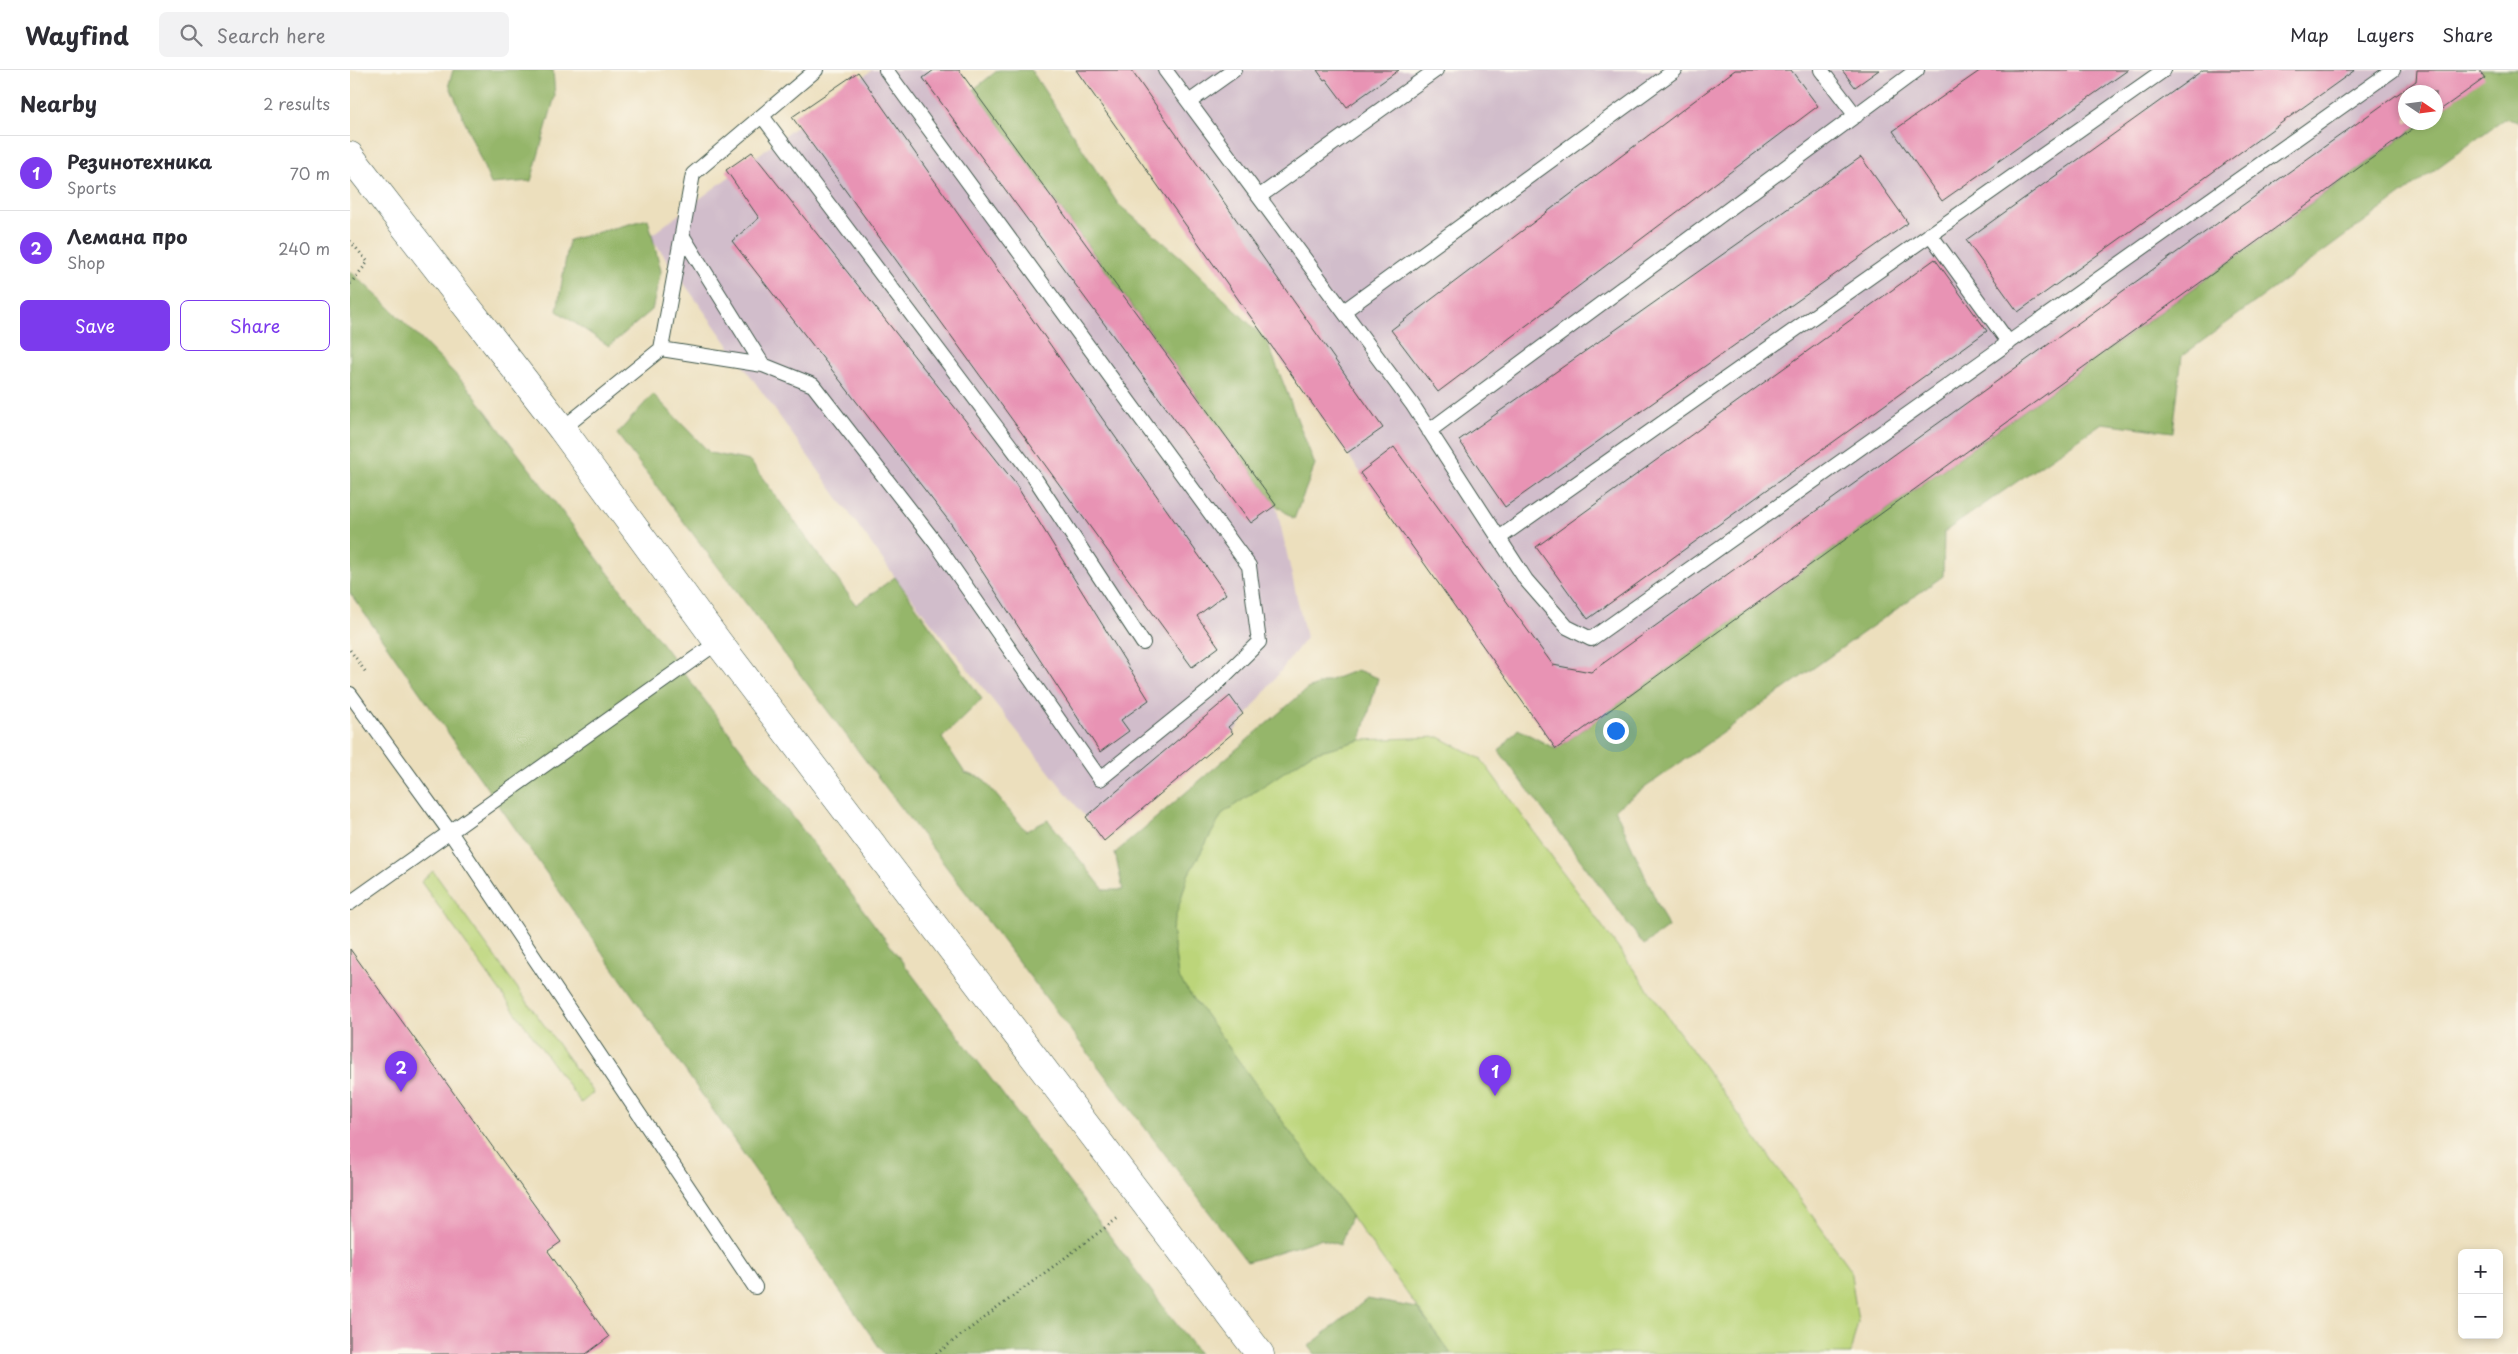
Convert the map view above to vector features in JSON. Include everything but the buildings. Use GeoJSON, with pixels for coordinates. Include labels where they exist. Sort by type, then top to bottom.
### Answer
{"type":"FeatureCollection","features":[{"type":"Feature","properties":{"kind":"street"},"geometry":{"type":"LineString","coordinates":[[350,156],[562,429],[718,642],[1260,1354]]}},
{"type":"Feature","properties":{"kind":"lane"},"geometry":{"type":"LineString","coordinates":[[562,429],[661,349],[693,174],[816,70]]}},
{"type":"Feature","properties":{"kind":"lane"},"geometry":{"type":"LineString","coordinates":[[661,349],[763,365],[813,385],[935,542],[1100,779],[1209,691],[1259,642],[1249,566],[886,70]]}},
{"type":"Feature","properties":{"kind":"lane"},"geometry":{"type":"LineString","coordinates":[[1165,70],[1260,196],[1429,431],[1526,580],[1567,628],[1590,639],[2393,70]]}},
{"type":"Feature","properties":{"kind":"lane"},"geometry":{"type":"LineString","coordinates":[[1189,102],[1234,70]]}},
{"type":"Feature","properties":{"kind":"lane"},"geometry":{"type":"LineString","coordinates":[[1260,196],[1436,70]]}},
{"type":"Feature","properties":{"kind":"lane"},"geometry":{"type":"LineString","coordinates":[[1344,311],[1675,70]]}},
{"type":"Feature","properties":{"kind":"lane"},"geometry":{"type":"LineString","coordinates":[[1820,70],[1856,116]]}},
{"type":"Feature","properties":{"kind":"lane"},"geometry":{"type":"LineString","coordinates":[[1429,431],[1917,70]]}},
{"type":"Feature","properties":{"kind":"lane"},"geometry":{"type":"LineString","coordinates":[[1499,538],[2164,70]]}},
{"type":"Feature","properties":{"kind":"lane"},"geometry":{"type":"LineString","coordinates":[[762,116],[1034,477],[1143,643]]}},
{"type":"Feature","properties":{"kind":"lane"},"geometry":{"type":"LineString","coordinates":[[1930,234],[2009,343]]}},
{"type":"Feature","properties":{"kind":"lane"},"geometry":{"type":"LineString","coordinates":[[682,235],[763,365]]}},
{"type":"Feature","properties":{"kind":"lane"},"geometry":{"type":"LineString","coordinates":[[350,903],[718,642]]}},
{"type":"Feature","properties":{"kind":"lane"},"geometry":{"type":"LineString","coordinates":[[350,694],[450,832],[755,1288]]}},
{"type":"Feature","properties":{"kind":"path"},"geometry":{"type":"LineString","coordinates":[[350,240],[368,262],[350,284]]}},
{"type":"Feature","properties":{"kind":"path"},"geometry":{"type":"LineString","coordinates":[[936,1354],[1142,1200]]}},
{"type":"Feature","properties":{"kind":"shaded area"},"geometry":{"type":"Polygon","coordinates":[[[872,70],[959,70],[1276,505],[1306,638],[1233,733],[1104,841],[895,577],[650,236],[872,70]]]}},
{"type":"Feature","properties":{"kind":"shaded area"},"geometry":{"type":"Polygon","coordinates":[[[1076,70],[2479,70],[2485,78],[2443,108],[2443,85],[2398,85],[2398,130],[2412,130],[1556,749],[1076,70]]]}},
{"type":"Feature","properties":{"kind":"green space"},"geometry":{"type":"Polygon","coordinates":[[[453,70],[553,70],[555,96],[531,181],[491,184],[449,84],[453,70]]]}},
{"type":"Feature","properties":{"kind":"green space"},"geometry":{"type":"Polygon","coordinates":[[[998,70],[1031,70],[1118,204],[1183,259],[1267,341],[1315,465],[1294,519],[1276,505],[974,89],[998,70]]]}},
{"type":"Feature","properties":{"kind":"green space"},"geometry":{"type":"Polygon","coordinates":[[[2479,70],[2518,70],[2518,122],[2505,118],[2182,356],[2173,432],[2102,423],[1944,532],[1943,576],[1615,809],[1668,927],[1644,945],[1499,751],[1518,729],[1556,749],[2412,130],[2443,130],[2443,108],[2484,78],[2479,70]]]}},
{"type":"Feature","properties":{"kind":"green space"},"geometry":{"type":"Polygon","coordinates":[[[648,219],[661,271],[652,310],[609,346],[557,311],[569,240],[648,219]]]}},
{"type":"Feature","properties":{"kind":"green space"},"geometry":{"type":"Polygon","coordinates":[[[350,271],[386,304],[467,386],[1199,1354],[884,1354],[350,593],[350,271]]]}},
{"type":"Feature","properties":{"kind":"green space"},"geometry":{"type":"Polygon","coordinates":[[[653,394],[710,453],[750,461],[856,605],[895,577],[982,699],[942,738],[965,773],[982,778],[1026,831],[1048,820],[1104,890],[1123,890],[1115,853],[1307,689],[1357,670],[1378,678],[1361,740],[1312,753],[1223,813],[1188,875],[1172,929],[1178,977],[1351,1216],[1340,1245],[1320,1239],[1247,1262],[617,434],[653,394]]]}},
{"type":"Feature","properties":{"kind":"green space"},"geometry":{"type":"Polygon","coordinates":[[[1439,737],[1481,759],[1850,1268],[1858,1322],[1850,1354],[1451,1354],[1178,977],[1172,929],[1188,875],[1223,813],[1312,753],[1361,740],[1439,737]]]}},
{"type":"Feature","properties":{"kind":"green space"},"geometry":{"type":"Polygon","coordinates":[[[433,871],[593,1093],[581,1103],[421,882],[433,871]]]}},
{"type":"Feature","properties":{"kind":"green space"},"geometry":{"type":"Polygon","coordinates":[[[1367,1299],[1417,1308],[1451,1354],[1315,1354],[1309,1346],[1367,1299]]]}},
{"type":"Feature","properties":{"kind":"place","name":"Лемана про"},"geometry":{"type":"Point","coordinates":[401,1092]}},
{"type":"Feature","properties":{"kind":"place","name":"Резинотехника"},"geometry":{"type":"Point","coordinates":[1495,1096]}}]}
